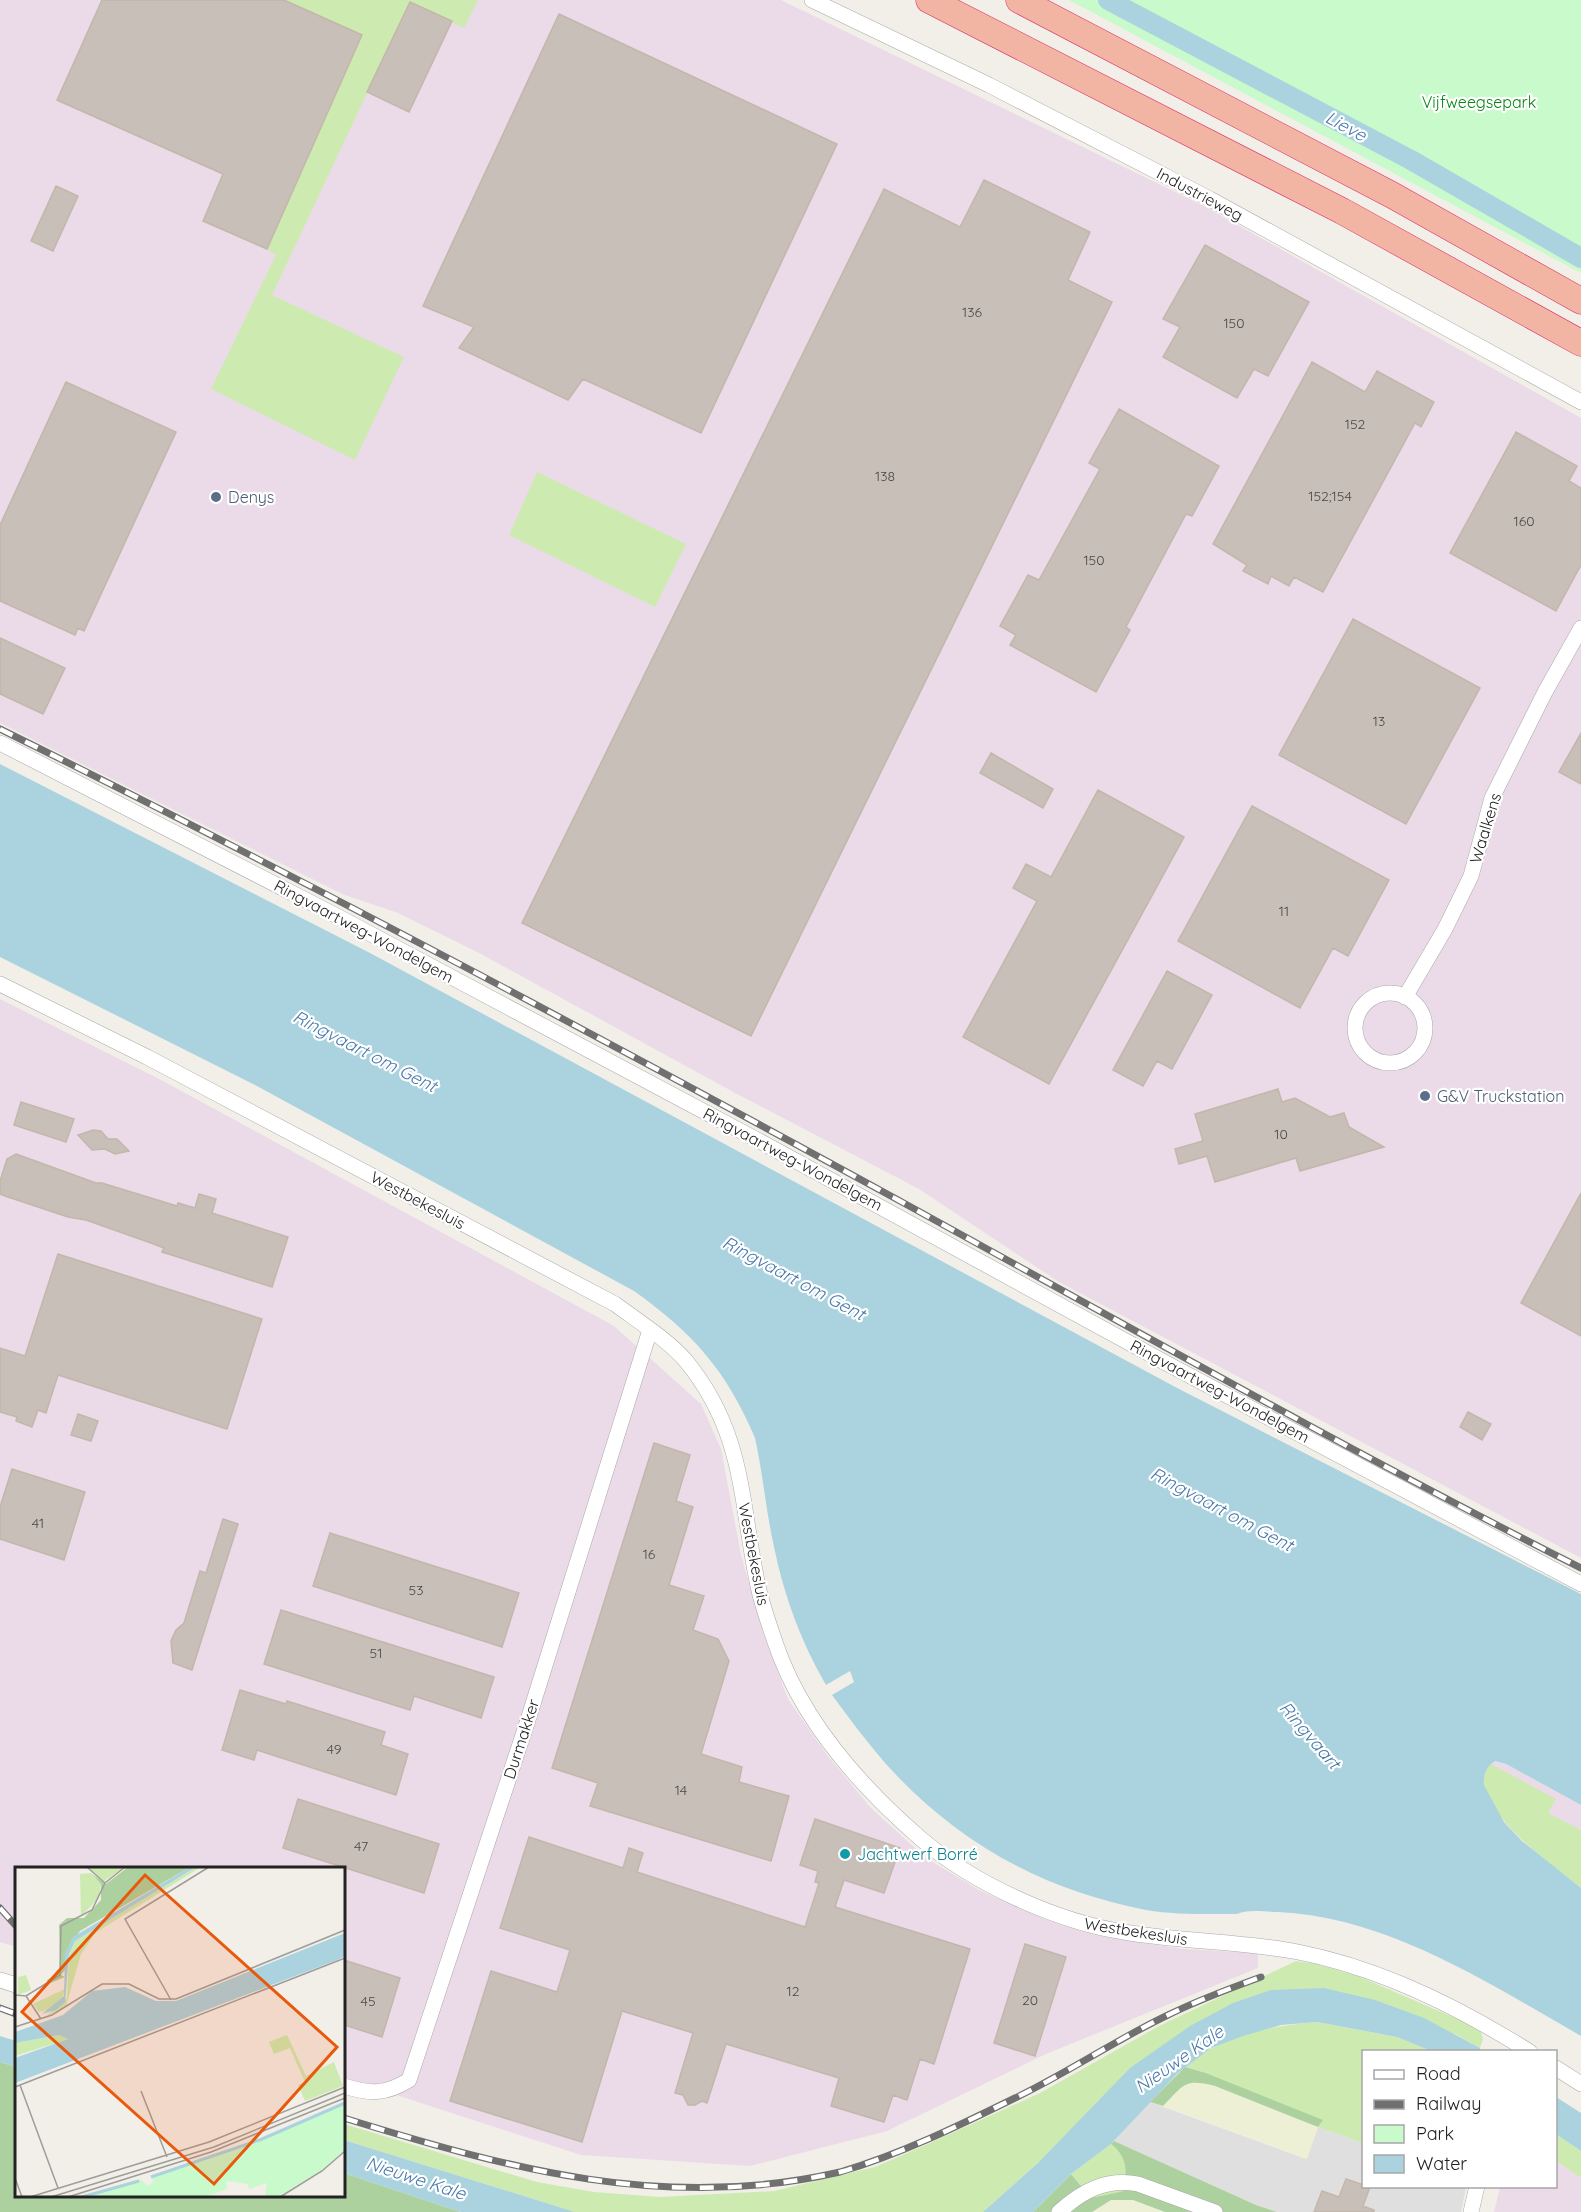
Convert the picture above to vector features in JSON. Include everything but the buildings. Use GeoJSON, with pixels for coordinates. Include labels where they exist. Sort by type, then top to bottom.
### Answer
{"type":"FeatureCollection","features":[{"type":"Feature","properties":{"kind":"highway"},"geometry":{"type":"LineString","coordinates":[[929,0],[1342,211],[1581,343]]}},
{"type":"Feature","properties":{"kind":"highway"},"geometry":{"type":"LineString","coordinates":[[1019,0],[1392,195],[1581,301]]}},
{"type":"Feature","properties":{"kind":"street","name":"Industrieweg"},"geometry":{"type":"LineString","coordinates":[[812,0],[990,85],[1210,199],[1581,402]]}},
{"type":"Feature","properties":{"kind":"street","name":"Waalkens"},"geometry":{"type":"LineString","coordinates":[[1405,997],[1445,929],[1471,876],[1491,798],[1545,692],[1581,628]]}},
{"type":"Feature","properties":{"kind":"street","name":"Ringvaartweg-Wondelgem"},"geometry":{"type":"LineString","coordinates":[[0,743],[335,915],[1581,1584]]}},
{"type":"Feature","properties":{"kind":"street","name":"Westbekesluis"},"geometry":{"type":"LineString","coordinates":[[0,984],[147,1057],[615,1304],[684,1358],[710,1396],[728,1432],[736,1458],[759,1590],[776,1645],[793,1687],[821,1731],[846,1763],[882,1802],[946,1859],[977,1878],[1074,1920],[1121,1932],[1188,1940],[1251,1943],[1331,1959],[1433,1997],[1478,2020],[1521,2049]]}},
{"type":"Feature","properties":{"kind":"street"},"geometry":{"type":"LineString","coordinates":[[1388,993],[1405,997],[1418,1007],[1423,1017],[1424,1039],[1410,1057],[1399,1062],[1388,1063],[1377,1060],[1367,1054],[1360,1045],[1355,1023],[1359,1011],[1376,996],[1388,993]]}},
{"type":"Feature","properties":{"kind":"street","name":"Durmakker"},"geometry":{"type":"LineString","coordinates":[[345,2086],[379,2093],[398,2087],[409,2080],[523,1735],[650,1330]]}},
{"type":"Feature","properties":{"kind":"street"},"geometry":{"type":"LineString","coordinates":[[0,1980],[15,1985]]}},
{"type":"Feature","properties":{"kind":"street"},"geometry":{"type":"LineString","coordinates":[[1557,2069],[1581,2084]]}},
{"type":"Feature","properties":{"kind":"street"},"geometry":{"type":"LineString","coordinates":[[1059,2212],[1078,2196],[1095,2187],[1108,2183],[1128,2182],[1215,2212]]}},
{"type":"Feature","properties":{"kind":"street"},"geometry":{"type":"LineString","coordinates":[[1471,2212],[1477,2188]]}},
{"type":"Feature","properties":{"kind":"shaded area"},"geometry":{"type":"Polygon","coordinates":[[[0,0],[781,0],[1204,206],[1581,418],[1581,1558],[1059,1282],[919,1189],[737,1094],[479,953],[398,913],[342,894],[0,723],[0,0]]]}},
{"type":"Feature","properties":{"kind":"shaded area"},"geometry":{"type":"Polygon","coordinates":[[[0,999],[163,1081],[614,1326],[701,1404],[721,1449],[741,1555],[764,1636],[788,1699],[827,1755],[871,1808],[926,1858],[979,1890],[1044,1919],[1080,1931],[1117,1939],[1183,1949],[1258,1953],[1258,1968],[1046,2054],[887,2131],[750,2166],[581,2155],[345,2078],[345,1867],[15,1867],[15,1947],[0,1942],[0,999]]]}},
{"type":"Feature","properties":{"kind":"shaded area"},"geometry":{"type":"Polygon","coordinates":[[[1494,1761],[1506,1764],[1581,1805],[1581,1888],[1485,1771],[1494,1761]]]}},
{"type":"Feature","properties":{"kind":"shaded area"},"geometry":{"type":"Polygon","coordinates":[[[1150,2102],[1306,2159],[1318,2127],[1362,2143],[1362,2188],[1466,2188],[1461,2212],[1277,2212],[1256,2205],[1114,2141],[1150,2102]]]}},
{"type":"Feature","properties":{"kind":"shaded area"},"geometry":{"type":"Polygon","coordinates":[[[1557,2162],[1581,2178],[1581,2212],[1494,2212],[1500,2188],[1557,2188],[1557,2162]]]}},
{"type":"Feature","properties":{"kind":"green space"},"geometry":{"type":"Polygon","coordinates":[[[284,0],[478,0],[464,28],[410,2],[272,295],[404,357],[355,460],[211,389],[276,255],[267,249],[362,35],[284,0]]]}},
{"type":"Feature","properties":{"kind":"green space","name":"Vijfweegsepark"},"geometry":{"type":"Polygon","coordinates":[[[1069,0],[1581,0],[1581,273],[1069,0]]]}},
{"type":"Feature","properties":{"kind":"green space"},"geometry":{"type":"Polygon","coordinates":[[[537,472],[686,544],[655,607],[509,535],[537,472]]]}},
{"type":"Feature","properties":{"kind":"green space"},"geometry":{"type":"Polygon","coordinates":[[[1491,1764],[1556,1799],[1548,1813],[1581,1830],[1581,1888],[1539,1855],[1511,1829],[1499,1814],[1484,1785],[1485,1773],[1491,1764]]]}},
{"type":"Feature","properties":{"kind":"green space"},"geometry":{"type":"Polygon","coordinates":[[[1296,1961],[1317,1964],[1358,1976],[1462,2021],[1481,2032],[1483,2039],[1480,2048],[1455,2034],[1271,1990],[1038,2163],[983,2212],[575,2212],[345,2140],[345,2124],[537,2182],[594,2192],[660,2197],[774,2191],[875,2167],[1040,2093],[1159,2026],[1296,1961]]]}},
{"type":"Feature","properties":{"kind":"green space"},"geometry":{"type":"Polygon","coordinates":[[[1317,2022],[1397,2037],[1429,2050],[1362,2050],[1362,2143],[1318,2127],[1322,2120],[1206,2073],[1185,2067],[1208,2050],[1224,2042],[1276,2027],[1317,2022]]]}},
{"type":"Feature","properties":{"kind":"green space"},"geometry":{"type":"Polygon","coordinates":[[[0,2062],[15,2067],[15,2197],[345,2197],[345,2173],[461,2212],[0,2212],[0,2062]]]}},
{"type":"Feature","properties":{"kind":"green space"},"geometry":{"type":"Polygon","coordinates":[[[1185,2067],[1206,2073],[1323,2120],[1318,2127],[1215,2086],[1197,2083],[1185,2085],[1163,2106],[1150,2102],[1185,2067]]]}},
{"type":"Feature","properties":{"kind":"green space"},"geometry":{"type":"Polygon","coordinates":[[[1198,2082],[1215,2086],[1318,2127],[1307,2159],[1163,2106],[1186,2083],[1198,2082]]]}},
{"type":"Feature","properties":{"kind":"green space"},"geometry":{"type":"Polygon","coordinates":[[[1557,2135],[1581,2151],[1581,2178],[1557,2162],[1557,2135]]]}},
{"type":"Feature","properties":{"kind":"green space"},"geometry":{"type":"Polygon","coordinates":[[[1114,2141],[1256,2205],[1277,2212],[1165,2212],[1133,2200],[1111,2200],[1092,2212],[1033,2212],[1071,2174],[1091,2198],[1124,2191],[1125,2165],[1121,2154],[1111,2144],[1114,2141]]]}},
{"type":"Feature","properties":{"kind":"green space"},"geometry":{"type":"Polygon","coordinates":[[[1111,2144],[1121,2154],[1125,2165],[1125,2191],[1091,2198],[1071,2174],[1111,2144]]]}},
{"type":"Feature","properties":{"kind":"green space"},"geometry":{"type":"Polygon","coordinates":[[[1111,2200],[1133,2200],[1165,2212],[1092,2212],[1111,2200]]]}},
{"type":"Feature","properties":{"kind":"water"},"geometry":{"type":"Polygon","coordinates":[[[0,764],[370,953],[1179,1389],[1581,1594],[1581,1805],[1506,1764],[1495,1761],[1487,1769],[1484,1785],[1504,1822],[1522,1841],[1581,1888],[1581,2036],[1473,1975],[1398,1939],[1359,1926],[1319,1917],[1252,1911],[1237,1914],[1157,1912],[1108,1901],[1036,1876],[971,1839],[941,1816],[885,1763],[832,1695],[854,1682],[850,1671],[826,1685],[817,1669],[794,1618],[778,1565],[755,1438],[733,1393],[720,1373],[691,1338],[634,1291],[255,1085],[0,957],[0,764]]]}},
{"type":"Feature","properties":{"kind":"water","name":"Nieuwe Kale"},"geometry":{"type":"Polygon","coordinates":[[[1324,1988],[1375,2000],[1424,2018],[1480,2050],[1429,2050],[1397,2037],[1317,2022],[1281,2025],[1243,2036],[1211,2048],[1178,2073],[1111,2144],[1071,2174],[1033,2212],[983,2212],[1038,2163],[1130,2068],[1190,2026],[1233,2003],[1271,1990],[1324,1988]]]}},
{"type":"Feature","properties":{"kind":"water"},"geometry":{"type":"Polygon","coordinates":[[[0,2036],[15,2041],[15,2067],[0,2062],[0,2036]]]}},
{"type":"Feature","properties":{"kind":"water"},"geometry":{"type":"Polygon","coordinates":[[[1557,2098],[1581,2113],[1581,2151],[1557,2135],[1557,2098]]]}},
{"type":"Feature","properties":{"kind":"water","name":"Nieuwe Kale"},"geometry":{"type":"Polygon","coordinates":[[[345,2140],[575,2212],[461,2212],[345,2173],[345,2140]]]}},
{"type":"Feature","properties":{"kind":"waterway","name":"Lieve"},"geometry":{"type":"LineString","coordinates":[[1108,0],[1411,160],[1581,258]]}},
{"type":"Feature","properties":{"kind":"railway"},"geometry":{"type":"LineString","coordinates":[[0,729],[227,843],[565,1020],[1324,1434],[1581,1568]]}},
{"type":"Feature","properties":{"kind":"railway"},"geometry":{"type":"LineString","coordinates":[[0,1908],[15,1925]]}},
{"type":"Feature","properties":{"kind":"railway"},"geometry":{"type":"LineString","coordinates":[[345,2118],[467,2154],[589,2179],[650,2186],[712,2188],[775,2183],[840,2172],[907,2148],[1034,2088],[1177,2011],[1261,1977]]}},
{"type":"Feature","properties":{"kind":"railway"},"geometry":{"type":"LineString","coordinates":[[0,2008],[15,2014]]}},
{"type":"Feature","properties":{"kind":"place","name":"Denys"},"geometry":{"type":"Point","coordinates":[216,497]}},
{"type":"Feature","properties":{"kind":"place","name":"G&V Truckstation"},"geometry":{"type":"Point","coordinates":[1425,1096]}},
{"type":"Feature","properties":{"kind":"place","name":"Jachtwerf Borré"},"geometry":{"type":"Point","coordinates":[845,1854]}},
{"type":"Feature","properties":{"kind":"water label","name":"Ringvaart om Gent"},"geometry":{"type":"Point","coordinates":[365,1051]}},
{"type":"Feature","properties":{"kind":"water label","name":"Ringvaart om Gent"},"geometry":{"type":"Point","coordinates":[794,1278]}},
{"type":"Feature","properties":{"kind":"water label","name":"Ringvaart om Gent"},"geometry":{"type":"Point","coordinates":[1222,1509]}},
{"type":"Feature","properties":{"kind":"water label","name":"Ringvaart"},"geometry":{"type":"Point","coordinates":[1310,1735]}}]}
